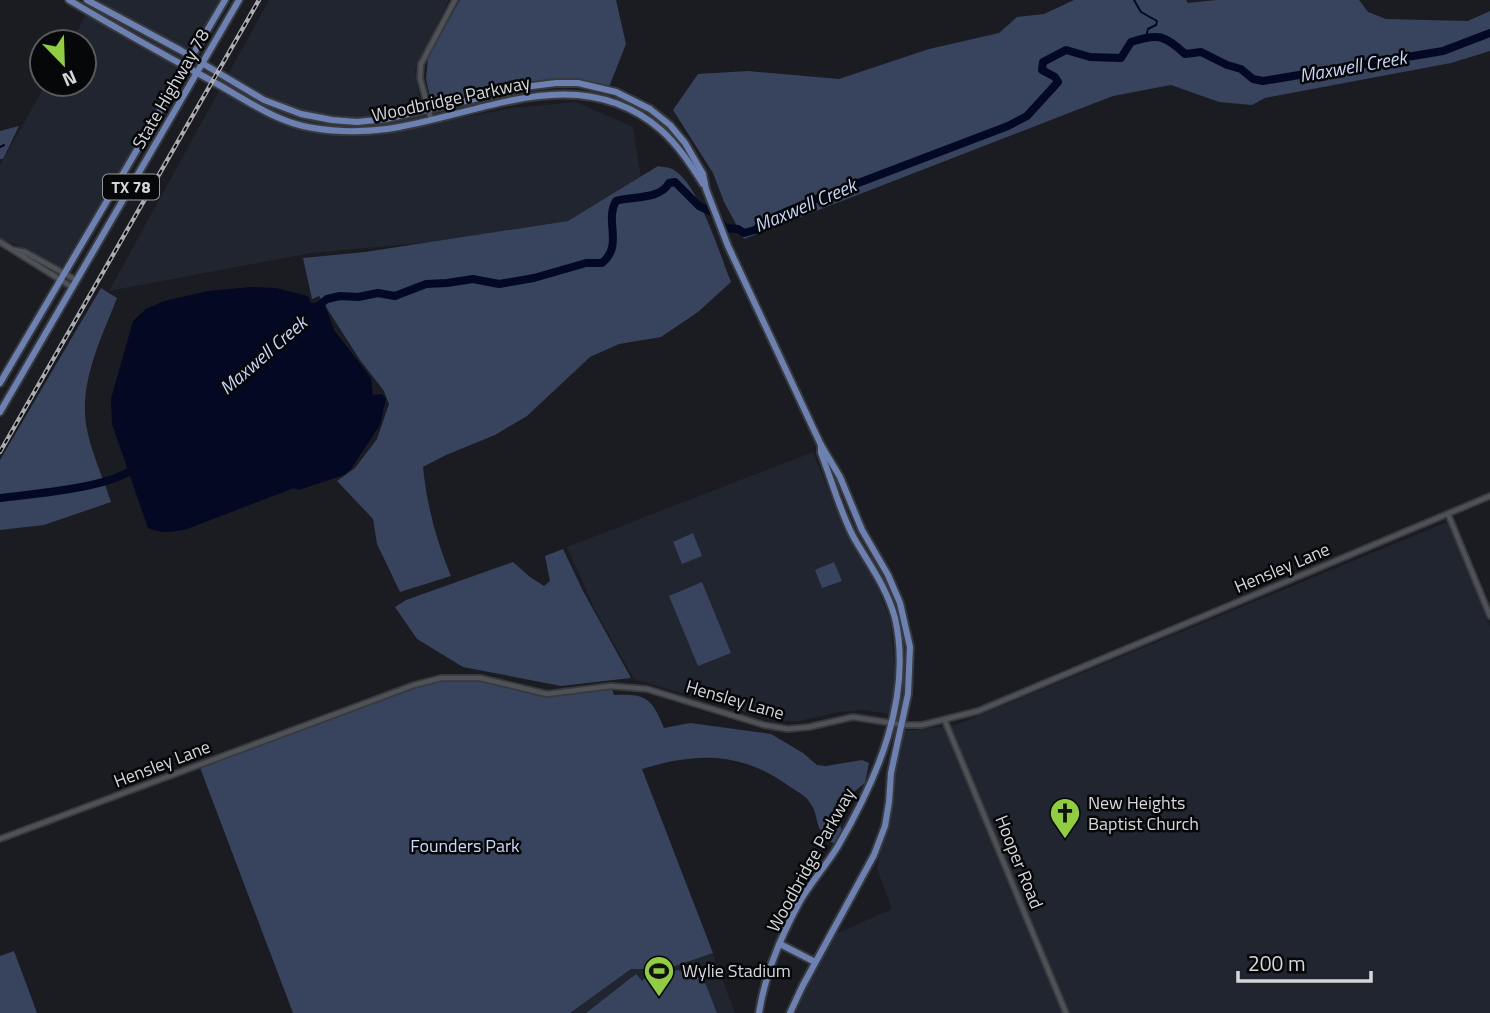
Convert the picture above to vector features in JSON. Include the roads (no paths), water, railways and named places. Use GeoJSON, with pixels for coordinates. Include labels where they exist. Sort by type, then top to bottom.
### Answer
{"type":"FeatureCollection","features":[{"type":"Feature","properties":{"kind":"main road","name":"Woodbridge Parkway"},"geometry":{"type":"LineString","coordinates":[[69,0],[185,68],[274,115],[309,127],[356,132],[387,129],[550,93],[596,97],[639,114],[661,130],[691,164],[706,189]]}},
{"type":"Feature","properties":{"kind":"main road","name":"Woodbridge Parkway"},"geometry":{"type":"LineString","coordinates":[[87,0],[278,106],[301,114],[332,120],[360,121],[428,110],[532,86],[556,83],[599,87],[634,100],[670,125],[695,157],[728,246],[821,445],[840,477],[862,530],[888,575],[900,603],[909,648],[908,694],[891,773],[885,826],[878,846],[790,1013]]}},
{"type":"Feature","properties":{"kind":"main road","name":"State Highway 78"},"geometry":{"type":"LineString","coordinates":[[0,383],[225,0]]}},
{"type":"Feature","properties":{"kind":"main road","name":"State Highway 78"},"geometry":{"type":"LineString","coordinates":[[0,412],[239,0]]}},
{"type":"Feature","properties":{"kind":"main road"},"geometry":{"type":"LineString","coordinates":[[112,26],[118,15]]}},
{"type":"Feature","properties":{"kind":"main road"},"geometry":{"type":"LineString","coordinates":[[274,115],[278,106]]}},
{"type":"Feature","properties":{"kind":"main road"},"geometry":{"type":"LineString","coordinates":[[356,132],[360,121]]}},
{"type":"Feature","properties":{"kind":"main road"},"geometry":{"type":"LineString","coordinates":[[132,186],[132,177],[150,145],[143,138]]}},
{"type":"Feature","properties":{"kind":"main road","name":"Woodbridge Parkway"},"geometry":{"type":"LineString","coordinates":[[759,1013],[768,970],[799,902],[836,849],[860,808],[892,723],[898,687],[900,653],[891,605],[876,572],[853,536],[821,453],[821,445]]}},
{"type":"Feature","properties":{"kind":"main road"},"geometry":{"type":"LineString","coordinates":[[863,552],[871,547]]}},
{"type":"Feature","properties":{"kind":"main road"},"geometry":{"type":"LineString","coordinates":[[891,605],[900,603]]}},
{"type":"Feature","properties":{"kind":"main road"},"geometry":{"type":"LineString","coordinates":[[780,944],[816,962]]}},
{"type":"Feature","properties":{"kind":"street"},"geometry":{"type":"LineString","coordinates":[[431,120],[420,78],[421,64],[456,0]]}},
{"type":"Feature","properties":{"kind":"street"},"geometry":{"type":"LineString","coordinates":[[0,242],[72,287]]}},
{"type":"Feature","properties":{"kind":"street"},"geometry":{"type":"LineString","coordinates":[[14,249],[25,251],[76,280]]}},
{"type":"Feature","properties":{"kind":"street"},"geometry":{"type":"LineString","coordinates":[[31,263],[35,257]]}},
{"type":"Feature","properties":{"kind":"street","name":"Hensley Lane"},"geometry":{"type":"LineString","coordinates":[[0,839],[242,747],[414,685],[441,678],[480,678],[547,694],[611,686],[647,689],[777,728],[809,727],[853,717],[902,725],[945,721],[978,711],[1490,496]]}},
{"type":"Feature","properties":{"kind":"street"},"geometry":{"type":"LineString","coordinates":[[1448,514],[1490,616]]}},
{"type":"Feature","properties":{"kind":"street","name":"Hooper Road"},"geometry":{"type":"LineString","coordinates":[[945,721],[1066,1013]]}},
{"type":"Feature","properties":{"kind":"water"},"geometry":{"type":"Polygon","coordinates":[[[251,287],[276,288],[308,296],[311,303],[324,302],[334,330],[371,378],[373,395],[382,394],[386,399],[380,425],[351,469],[344,475],[299,490],[294,488],[187,529],[168,532],[148,528],[112,424],[111,399],[133,321],[146,309],[164,301],[208,291],[251,287]]]}},
{"type":"Feature","properties":{"kind":"waterway"},"geometry":{"type":"LineString","coordinates":[[1134,0],[1141,12],[1157,21],[1156,25],[1148,29],[1146,37]]}},
{"type":"Feature","properties":{"kind":"waterway","name":"Maxwell Creek"},"geometry":{"type":"LineString","coordinates":[[317,307],[327,299],[340,296],[358,297],[378,293],[395,296],[426,284],[473,279],[499,284],[534,278],[586,263],[602,263],[612,249],[612,217],[616,201],[652,195],[669,183],[675,182],[699,206],[712,212],[725,228],[738,229],[744,233],[755,230],[768,220],[811,201],[1008,126],[1027,116],[1058,82],[1055,77],[1042,70],[1043,62],[1066,50],[1090,57],[1121,58],[1131,42],[1155,37],[1166,39],[1185,54],[1201,52],[1241,69],[1253,79],[1263,81],[1443,51],[1490,33]]}},
{"type":"Feature","properties":{"kind":"waterway"},"geometry":{"type":"LineString","coordinates":[[0,147],[4,145]]}},
{"type":"Feature","properties":{"kind":"waterway","name":"Maxwell Creek"},"geometry":{"type":"LineString","coordinates":[[0,498],[108,481],[134,468]]}},
{"type":"Feature","properties":{"kind":"railway"},"geometry":{"type":"LineString","coordinates":[[0,452],[259,0]]}},
{"type":"Feature","properties":{"kind":"place","name":"New Heights Baptist Church"},"geometry":{"type":"Point","coordinates":[1065,840]}},
{"type":"Feature","properties":{"kind":"place","name":"Wylie Stadium"},"geometry":{"type":"Point","coordinates":[659,998]}},
{"type":"Feature","properties":{"kind":"park label","name":"Founders Park"},"geometry":{"type":"Point","coordinates":[465,846]}}]}
